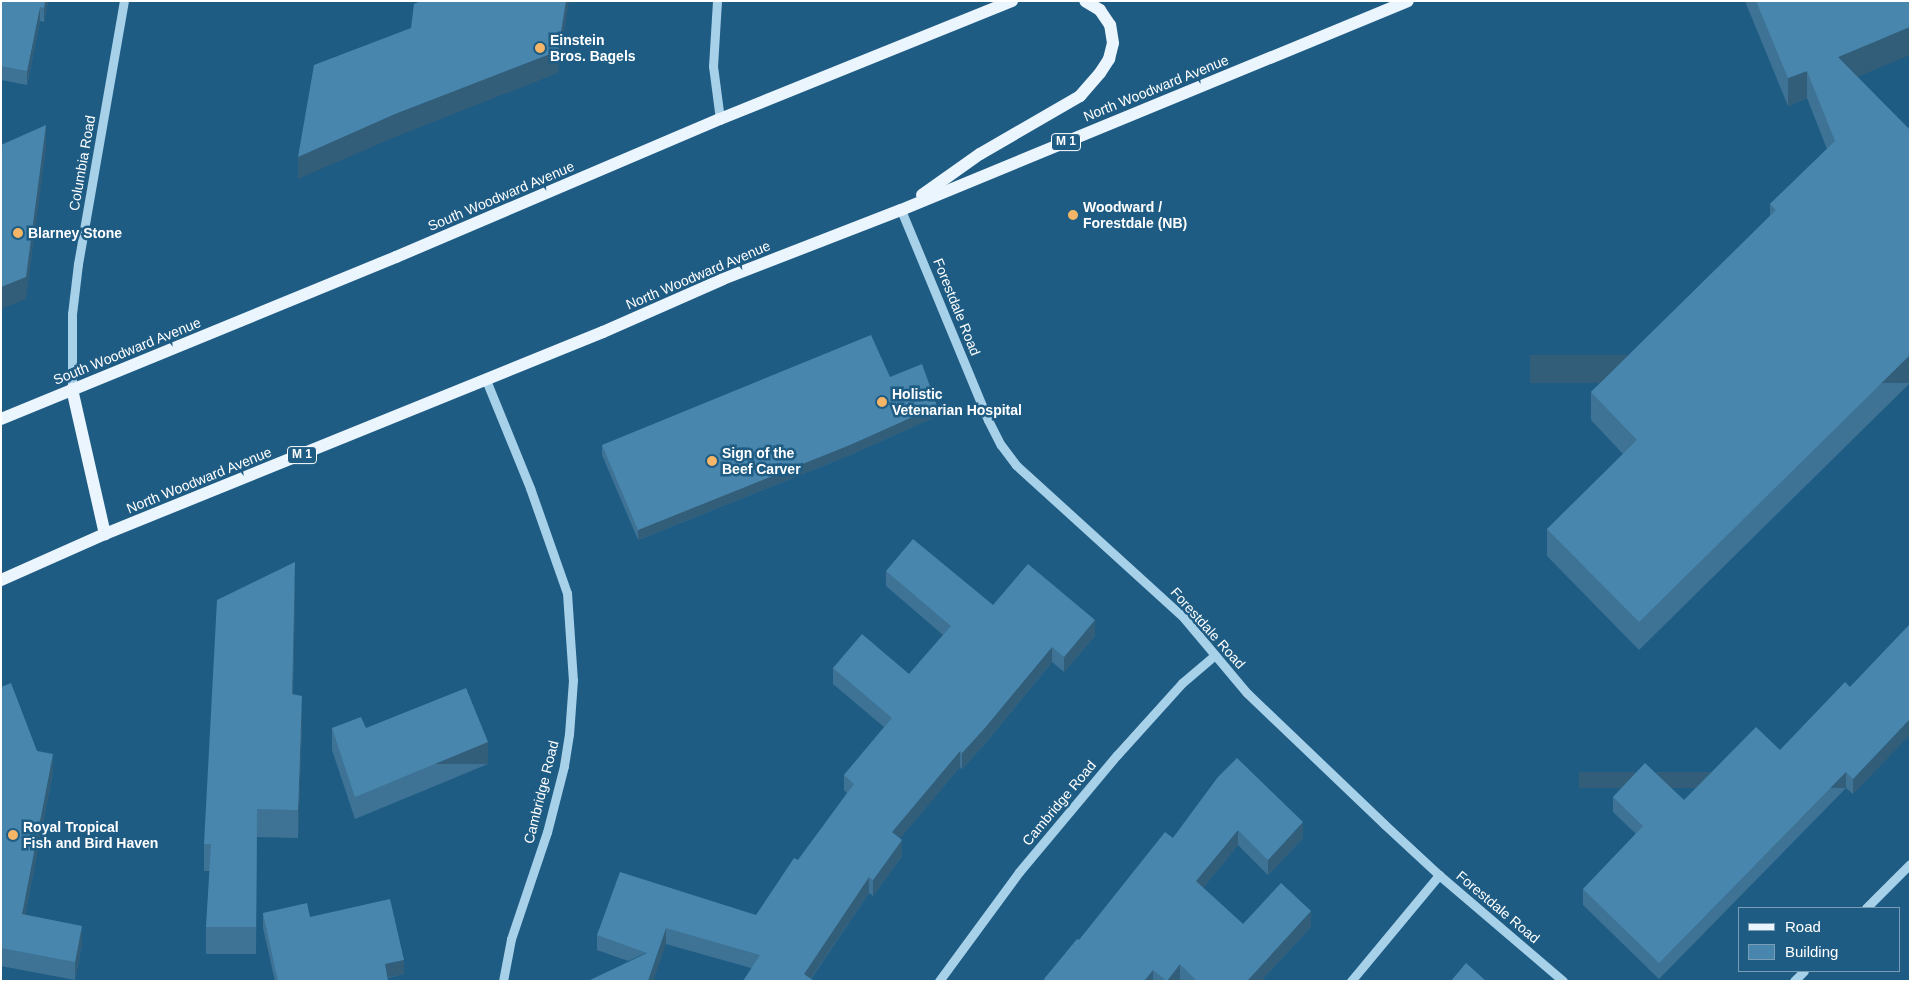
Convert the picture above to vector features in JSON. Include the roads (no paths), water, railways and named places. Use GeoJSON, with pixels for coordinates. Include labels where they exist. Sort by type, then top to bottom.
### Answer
{"type":"FeatureCollection","features":[{"type":"Feature","properties":{"kind":"main road","name":"South Woodward Avenue"},"geometry":{"type":"LineString","coordinates":[[1,419],[396,257],[720,119],[1012,1]]}},
{"type":"Feature","properties":{"kind":"main road"},"geometry":{"type":"LineString","coordinates":[[901,210],[980,154],[1080,96],[1109,59],[1113,43],[1110,25],[1100,10],[1085,1]]}},
{"type":"Feature","properties":{"kind":"main road","name":"North Woodward Avenue"},"geometry":{"type":"LineString","coordinates":[[1,580],[105,534],[603,332],[723,279],[901,210],[1408,1]]}},
{"type":"Feature","properties":{"kind":"main road"},"geometry":{"type":"LineString","coordinates":[[72,389],[105,534]]}},
{"type":"Feature","properties":{"kind":"street","name":"Columbia Road"},"geometry":{"type":"LineString","coordinates":[[72,389],[72,314],[78,264],[124,1]]}},
{"type":"Feature","properties":{"kind":"street"},"geometry":{"type":"LineString","coordinates":[[717,1],[713,66],[720,119]]}},
{"type":"Feature","properties":{"kind":"street","name":"Forestdale Road"},"geometry":{"type":"LineString","coordinates":[[901,210],[988,420],[1001,445],[1016,465],[1172,605],[1247,693],[1439,875],[1563,981]]}},
{"type":"Feature","properties":{"kind":"street","name":"Cambridge Road"},"geometry":{"type":"LineString","coordinates":[[486,380],[530,488],[568,593],[573,680],[569,734],[564,766],[547,832],[511,939],[503,981]]}},
{"type":"Feature","properties":{"kind":"street","name":"Cambridge Road"},"geometry":{"type":"LineString","coordinates":[[939,981],[1020,872],[1117,755],[1182,683],[1215,655]]}},
{"type":"Feature","properties":{"kind":"street"},"geometry":{"type":"LineString","coordinates":[[1867,907],[1910,864]]}},
{"type":"Feature","properties":{"kind":"street"},"geometry":{"type":"LineString","coordinates":[[1351,981],[1439,875]]}},
{"type":"Feature","properties":{"kind":"street"},"geometry":{"type":"LineString","coordinates":[[1794,981],[1803,972]]}},
{"type":"Feature","properties":{"kind":"place","name":"Einstein Bros. Bagels"},"geometry":{"type":"Point","coordinates":[540,48]}},
{"type":"Feature","properties":{"kind":"place","name":"Woodward / Forestdale (NB)"},"geometry":{"type":"Point","coordinates":[1073,215]}},
{"type":"Feature","properties":{"kind":"place","name":"Blarney Stone"},"geometry":{"type":"Point","coordinates":[18,233]}},
{"type":"Feature","properties":{"kind":"place","name":"Holistic Vetenarian Hospital"},"geometry":{"type":"Point","coordinates":[882,402]}},
{"type":"Feature","properties":{"kind":"place","name":"Sign of the Beef Carver"},"geometry":{"type":"Point","coordinates":[712,461]}},
{"type":"Feature","properties":{"kind":"place","name":"Royal Tropical Fish and Bird Haven"},"geometry":{"type":"Point","coordinates":[13,835]}}]}
